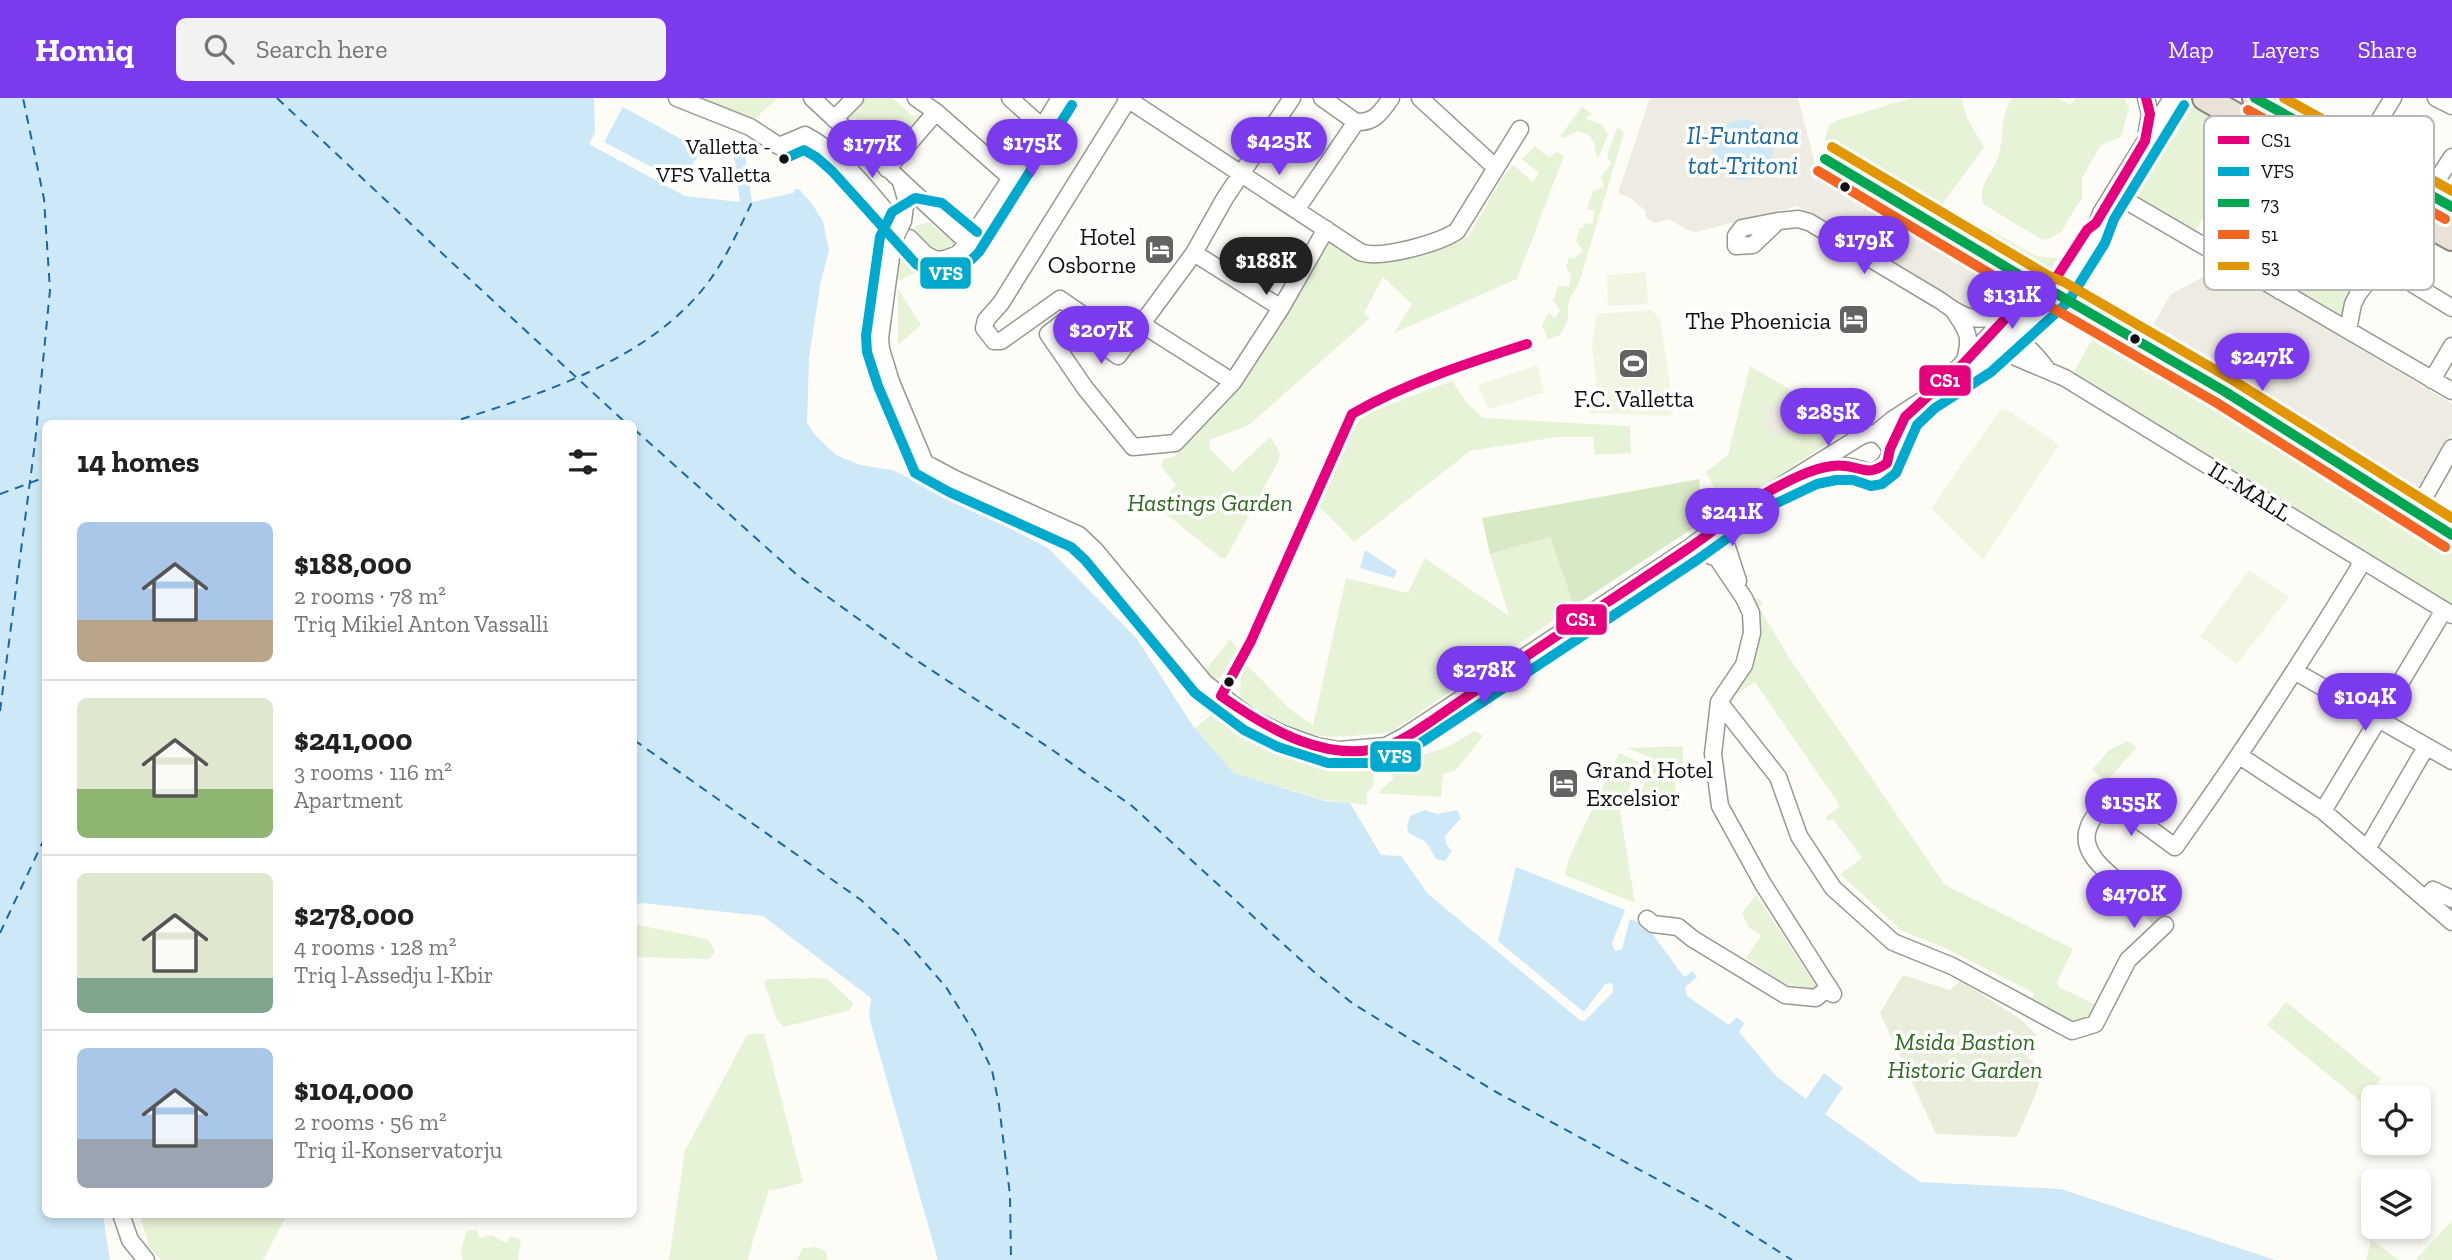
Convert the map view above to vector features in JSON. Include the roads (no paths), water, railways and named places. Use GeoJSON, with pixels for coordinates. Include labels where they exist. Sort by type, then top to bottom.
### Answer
{"type":"FeatureCollection","features":[{"type":"Feature","properties":{"kind":"highway"},"geometry":{"type":"LineString","coordinates":[[2205,98],[2237,116]]}},
{"type":"Feature","properties":{"kind":"highway"},"geometry":{"type":"LineString","coordinates":[[2255,98],[2288,116]]}},
{"type":"Feature","properties":{"kind":"highway"},"geometry":{"type":"LineString","coordinates":[[2434,197],[2452,207]]}},
{"type":"Feature","properties":{"kind":"highway"},"geometry":{"type":"LineString","coordinates":[[2434,228],[2452,238]]}},
{"type":"Feature","properties":{"kind":"street"},"geometry":{"type":"LineString","coordinates":[[677,98],[750,127],[779,146],[805,135],[824,145],[842,161],[884,209]]}},
{"type":"Feature","properties":{"kind":"street"},"geometry":{"type":"LineString","coordinates":[[812,98],[968,243]]}},
{"type":"Feature","properties":{"kind":"street"},"geometry":{"type":"LineString","coordinates":[[834,119],[855,98]]}},
{"type":"Feature","properties":{"kind":"street"},"geometry":{"type":"LineString","coordinates":[[916,98],[936,112],[1011,178]]}},
{"type":"Feature","properties":{"kind":"street"},"geometry":{"type":"LineString","coordinates":[[1010,98],[1042,127]]}},
{"type":"Feature","properties":{"kind":"street"},"geometry":{"type":"LineString","coordinates":[[901,240],[936,260],[958,254],[1011,178],[1060,98]]}},
{"type":"Feature","properties":{"kind":"street"},"geometry":{"type":"LineString","coordinates":[[1292,98],[1241,174],[1194,253],[1118,356],[1067,319],[1048,334],[1085,388],[1133,447],[1175,443],[1233,382],[1281,308],[1326,229]]}},
{"type":"Feature","properties":{"kind":"street"},"geometry":{"type":"LineString","coordinates":[[1322,98],[1356,122],[1364,123],[1378,117],[1391,98]]}},
{"type":"Feature","properties":{"kind":"street"},"geometry":{"type":"LineString","coordinates":[[1420,98],[1495,167]]}},
{"type":"Feature","properties":{"kind":"street"},"geometry":{"type":"LineString","coordinates":[[2145,141],[2150,114],[2146,98]]}},
{"type":"Feature","properties":{"kind":"street"},"geometry":{"type":"LineString","coordinates":[[1876,433],[1983,360],[2034,315],[2087,230],[2096,223],[2172,98]]}},
{"type":"Feature","properties":{"kind":"street"},"geometry":{"type":"LineString","coordinates":[[2382,116],[2393,98]]}},
{"type":"Feature","properties":{"kind":"street"},"geometry":{"type":"LineString","coordinates":[[2436,98],[2452,106]]}},
{"type":"Feature","properties":{"kind":"street"},"geometry":{"type":"LineString","coordinates":[[1127,345],[1060,299],[1001,341],[995,341],[984,328],[986,320],[1001,303],[1128,99],[1360,252],[1372,255],[1448,236],[1463,224],[1520,129]]}},
{"type":"Feature","properties":{"kind":"street"},"geometry":{"type":"LineString","coordinates":[[887,169],[936,112]]}},
{"type":"Feature","properties":{"kind":"street"},"geometry":{"type":"LineString","coordinates":[[1296,210],[1356,122]]}},
{"type":"Feature","properties":{"kind":"street"},"geometry":{"type":"LineString","coordinates":[[2437,180],[2452,157]]}},
{"type":"Feature","properties":{"kind":"street"},"geometry":{"type":"LineString","coordinates":[[901,182],[906,199],[901,240],[880,338],[891,382],[925,463],[1079,535],[1095,550],[1205,683],[1251,718],[1294,739],[1329,749],[1386,746],[1439,714],[1689,548],[1731,517],[1866,433],[1876,433],[1885,439],[1890,449]]}},
{"type":"Feature","properties":{"kind":"street"},"geometry":{"type":"LineString","coordinates":[[2113,193],[2204,246]]}},
{"type":"Feature","properties":{"kind":"street"},"geometry":{"type":"LineString","coordinates":[[903,220],[917,212],[935,215]]}},
{"type":"Feature","properties":{"kind":"street"},"geometry":{"type":"LineString","coordinates":[[1778,221],[1798,219],[1809,222],[1954,311],[1975,320],[1991,319],[2049,291]]}},
{"type":"Feature","properties":{"kind":"street"},"geometry":{"type":"LineString","coordinates":[[1194,253],[1281,308]]}},
{"type":"Feature","properties":{"kind":"street"},"geometry":{"type":"LineString","coordinates":[[2280,290],[2452,391]]}},
{"type":"Feature","properties":{"kind":"street"},"geometry":{"type":"LineString","coordinates":[[2348,330],[2353,304],[2361,290]]}},
{"type":"Feature","properties":{"kind":"street"},"geometry":{"type":"LineString","coordinates":[[2423,290],[2452,308]]}},
{"type":"Feature","properties":{"kind":"street"},"geometry":{"type":"LineString","coordinates":[[2049,291],[2224,391],[2452,536]]}},
{"type":"Feature","properties":{"kind":"street"},"geometry":{"type":"LineString","coordinates":[[2034,315],[2057,305],[2082,310]]}},
{"type":"Feature","properties":{"kind":"street"},"geometry":{"type":"LineString","coordinates":[[1804,472],[1833,465],[1857,466],[1870,472],[1882,468],[1890,459],[1890,449],[1905,417],[1964,363],[2016,307]]}},
{"type":"Feature","properties":{"kind":"street"},"geometry":{"type":"LineString","coordinates":[[1954,311],[1965,328],[1970,343],[1964,363]]}},
{"type":"Feature","properties":{"kind":"street"},"geometry":{"type":"LineString","coordinates":[[2032,349],[2030,335],[2034,315]]}},
{"type":"Feature","properties":{"kind":"street"},"geometry":{"type":"LineString","coordinates":[[1143,325],[1233,382]]}},
{"type":"Feature","properties":{"kind":"street"},"geometry":{"type":"LineString","coordinates":[[1964,363],[1994,341],[2009,338],[2032,349],[2046,368]]}},
{"type":"Feature","properties":{"kind":"street"},"geometry":{"type":"LineString","coordinates":[[2432,380],[2452,346]]}},
{"type":"Feature","properties":{"kind":"street"},"geometry":{"type":"LineString","coordinates":[[1983,360],[2006,353],[2046,368]]}},
{"type":"Feature","properties":{"kind":"street","name":"IL-MALL"},"geometry":{"type":"LineString","coordinates":[[2046,368],[2169,440],[2448,613]]}},
{"type":"Feature","properties":{"kind":"street"},"geometry":{"type":"LineString","coordinates":[[1857,466],[1852,452],[1858,438]]}},
{"type":"Feature","properties":{"kind":"street"},"geometry":{"type":"LineString","coordinates":[[2416,514],[2452,448]]}},
{"type":"Feature","properties":{"kind":"street"},"geometry":{"type":"LineString","coordinates":[[1731,517],[1725,541],[1741,593]]}},
{"type":"Feature","properties":{"kind":"street"},"geometry":{"type":"LineString","coordinates":[[1647,919],[1653,924],[1678,928],[1785,995],[1816,998],[1831,991],[1763,884],[1720,806],[1713,754],[1719,702],[1744,665],[1752,634],[1751,613],[1717,558],[1710,533]]}},
{"type":"Feature","properties":{"kind":"street"},"geometry":{"type":"LineString","coordinates":[[1689,548],[1717,558]]}},
{"type":"Feature","properties":{"kind":"street"},"geometry":{"type":"LineString","coordinates":[[2134,895],[2091,856],[2086,838],[2089,826],[2108,798],[2175,847],[2241,756],[2296,672],[2359,568],[2360,559]]}},
{"type":"Feature","properties":{"kind":"street"},"geometry":{"type":"LineString","coordinates":[[2323,811],[2448,613]]}},
{"type":"Feature","properties":{"kind":"street"},"geometry":{"type":"LineString","coordinates":[[2296,672],[2452,761]]}},
{"type":"Feature","properties":{"kind":"street"},"geometry":{"type":"LineString","coordinates":[[1719,702],[1777,776],[1799,836],[1833,888],[1893,942],[1952,966],[2071,1031],[2095,1024],[2129,960],[2165,925]]}},
{"type":"Feature","properties":{"kind":"street"},"geometry":{"type":"LineString","coordinates":[[2367,849],[2426,747]]}},
{"type":"Feature","properties":{"kind":"street"},"geometry":{"type":"LineString","coordinates":[[2241,756],[2323,811],[2452,922]]}},
{"type":"Feature","properties":{"kind":"street"},"geometry":{"type":"LineString","coordinates":[[2425,899],[2432,890],[2452,899]]}},
{"type":"Feature","properties":{"kind":"street"},"geometry":{"type":"LineString","coordinates":[[122,1218],[130,1240],[146,1260]]}},
{"type":"Feature","properties":{"kind":"water"},"geometry":{"type":"Polygon","coordinates":[[[0,98],[594,98],[595,133],[589,144],[685,196],[740,202],[734,156],[745,154],[752,202],[793,193],[795,189],[799,189],[812,204],[823,221],[829,251],[821,280],[809,358],[807,423],[836,455],[860,465],[892,470],[1048,548],[1137,639],[1193,726],[1234,773],[1325,801],[1350,803],[1381,855],[1401,856],[1428,894],[1581,1021],[1585,1021],[1613,992],[1611,983],[1605,984],[1584,1012],[1498,941],[1516,867],[1625,910],[1612,943],[1615,951],[1622,949],[1630,919],[1646,925],[1684,977],[1693,971],[1697,977],[1685,987],[1687,996],[1729,1025],[1737,1017],[1744,1023],[1739,1032],[1776,1076],[1806,1099],[1824,1073],[1843,1088],[1825,1114],[1920,1182],[2061,1189],[2275,1260],[938,1260],[869,1017],[871,998],[763,916],[637,904],[637,420],[42,420],[42,1218],[103,1218],[110,1260],[0,1260],[0,98]]]}},
{"type":"Feature","properties":{"kind":"water"},"geometry":{"type":"Polygon","coordinates":[[[623,107],[701,150],[682,183],[604,142],[623,107]]]}},
{"type":"Feature","properties":{"kind":"water","name":"Il-Funtana tat-Tritoni"},"geometry":{"type":"Polygon","coordinates":[[[1737,120],[1749,120],[1768,133],[1773,150],[1771,162],[1760,175],[1749,180],[1737,180],[1718,167],[1713,156],[1713,144],[1726,125],[1737,120]]]}},
{"type":"Feature","properties":{"kind":"water"},"geometry":{"type":"Polygon","coordinates":[[[1365,550],[1397,571],[1394,578],[1360,568],[1365,550]]]}},
{"type":"Feature","properties":{"kind":"water"},"geometry":{"type":"Polygon","coordinates":[[[1424,810],[1437,814],[1457,810],[1461,818],[1445,836],[1446,844],[1452,851],[1445,861],[1436,859],[1426,842],[1409,833],[1407,827],[1410,816],[1424,810]]]}},
{"type":"Feature","properties":{"kind":"tunnel"},"geometry":{"type":"LineString","coordinates":[[2134,895],[2165,925]]}},
{"type":"Feature","properties":{"kind":"place","name":"Valletta - VFS Valletta"},"geometry":{"type":"Point","coordinates":[784,159]}},
{"type":"Feature","properties":{"kind":"place","name":"Hotel Osborne"},"geometry":{"type":"Point","coordinates":[1159,250]}},
{"type":"Feature","properties":{"kind":"place","name":"The Phoenicia"},"geometry":{"type":"Point","coordinates":[1854,320]}},
{"type":"Feature","properties":{"kind":"place","name":"F.C. Valletta"},"geometry":{"type":"Point","coordinates":[1634,364]}},
{"type":"Feature","properties":{"kind":"place","name":"Grand Hotel Excelsior"},"geometry":{"type":"Point","coordinates":[1563,783]}},
{"type":"Feature","properties":{"kind":"park label","name":"Hastings Garden"},"geometry":{"type":"Point","coordinates":[1210,502]}},
{"type":"Feature","properties":{"kind":"park label","name":"Msida Bastion Historic Garden"},"geometry":{"type":"Point","coordinates":[1965,1055]}}]}
